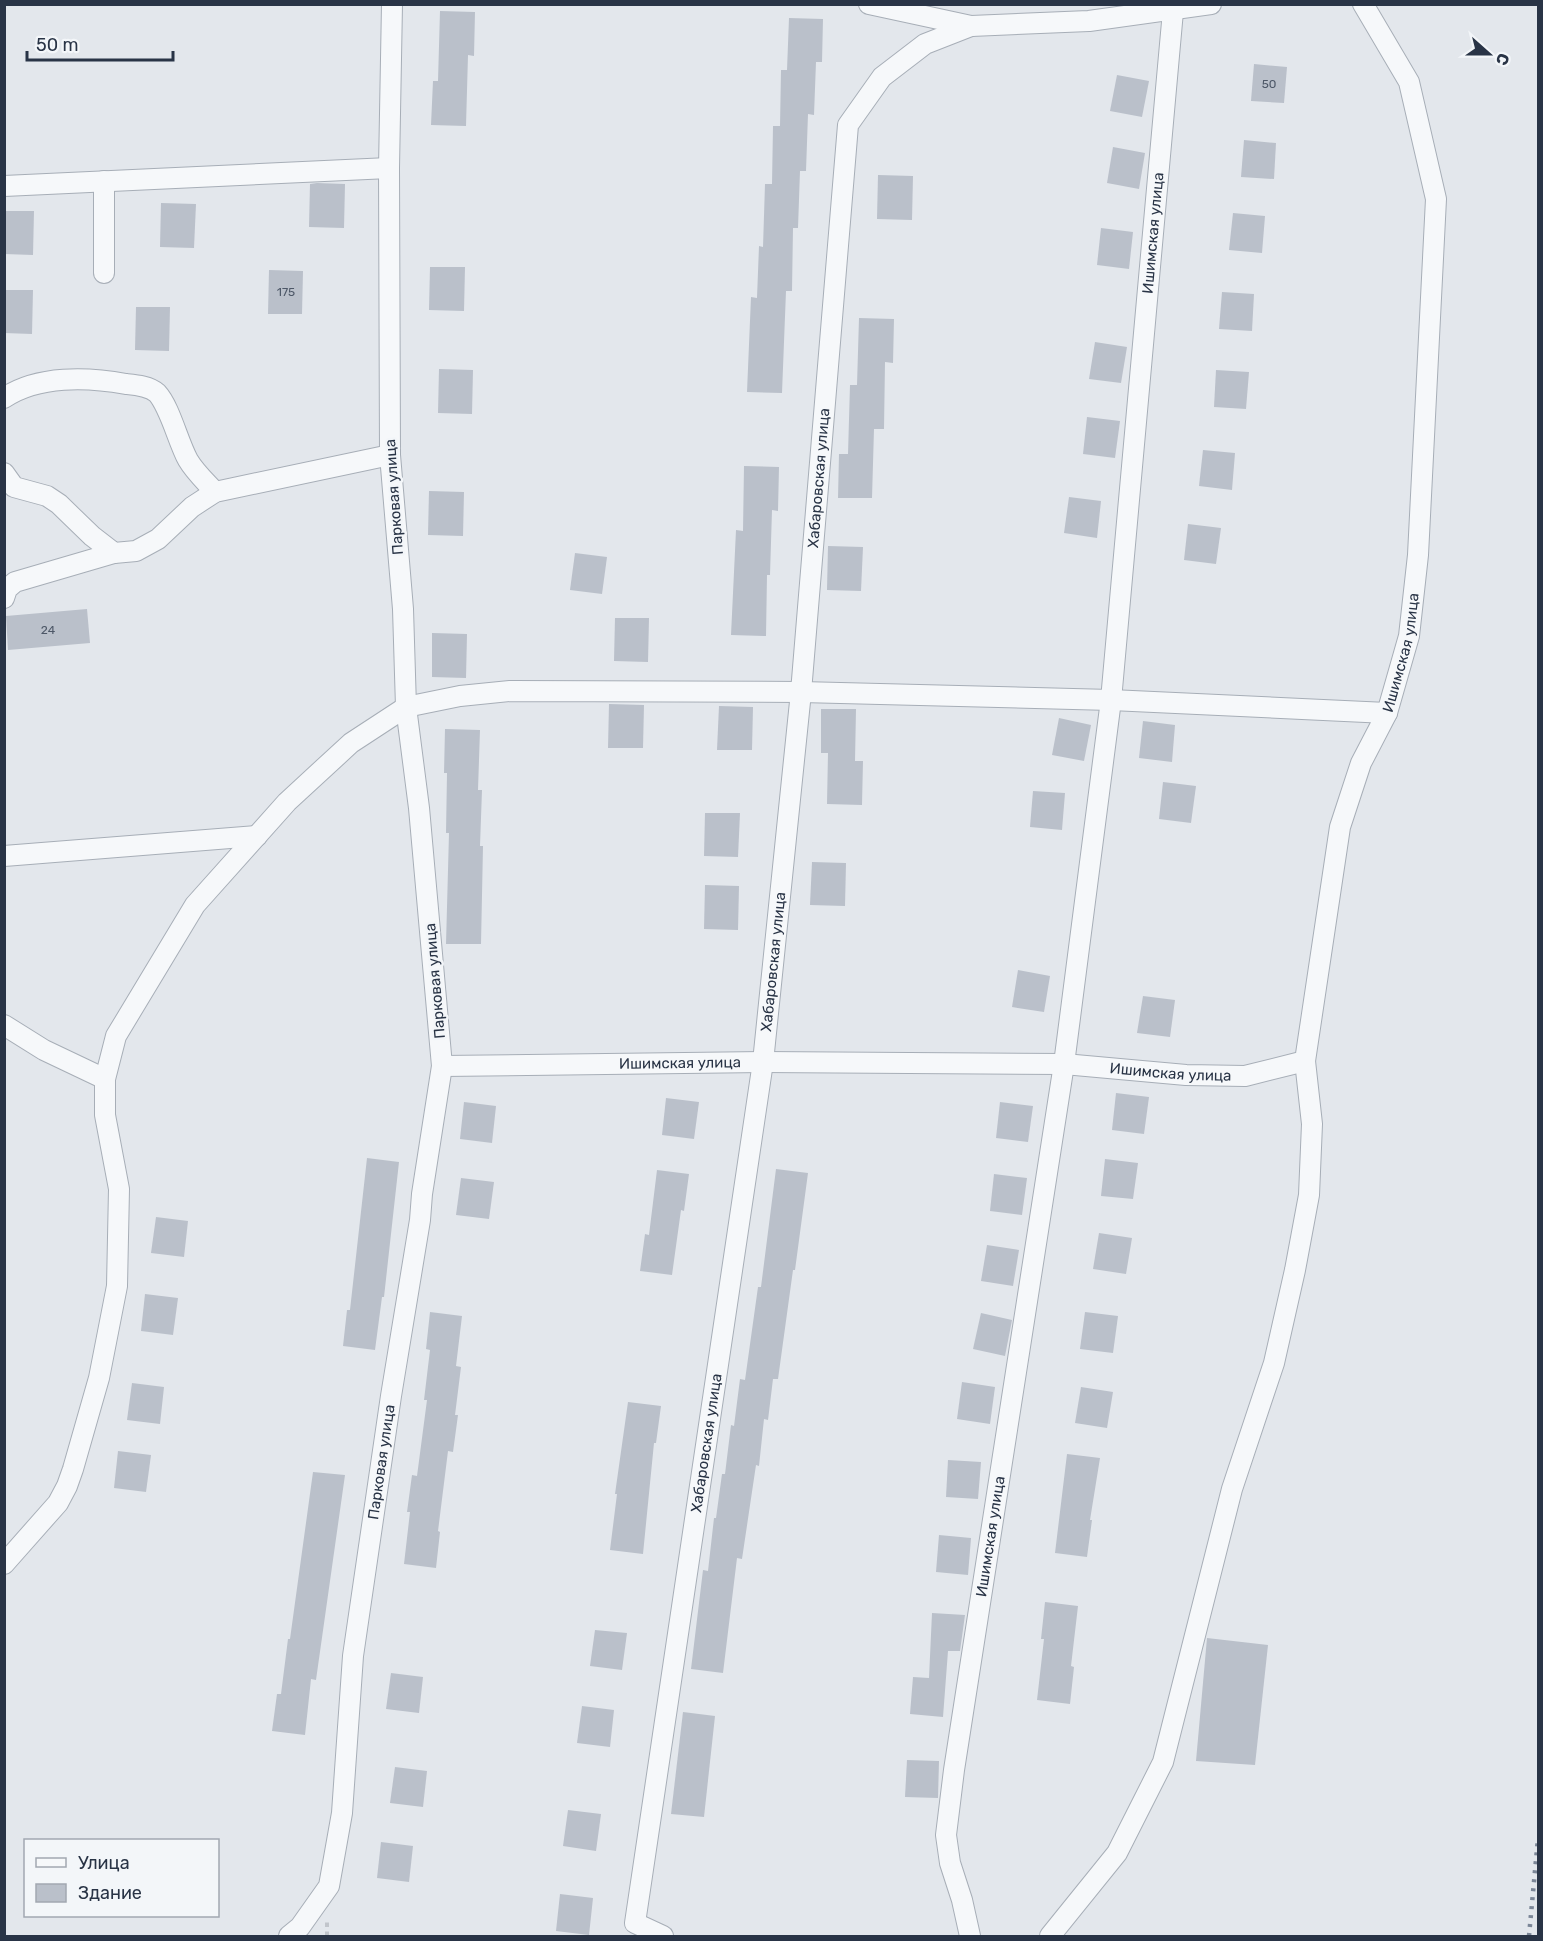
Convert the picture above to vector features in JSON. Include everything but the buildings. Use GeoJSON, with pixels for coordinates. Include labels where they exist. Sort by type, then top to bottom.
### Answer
{"type":"FeatureCollection","features":[{"type":"Feature","properties":{"kind":"street","name":"Парковая улица"},"geometry":{"type":"LineString","coordinates":[[289,1936],[300,1927],[329,1886],[340,1824],[353,1656],[442,1066],[419,808],[406,707],[403,609],[390,455],[389,168],[392,4]]}},
{"type":"Feature","properties":{"kind":"street","name":"Хабаровская улица"},"geometry":{"type":"LineString","coordinates":[[869,4],[971,26],[1089,21],[1211,4]]}},
{"type":"Feature","properties":{"kind":"street","name":"Ишимская улица"},"geometry":{"type":"LineString","coordinates":[[442,1066],[763,1062],[1064,1064],[1186,1075],[1245,1076],[1305,1061],[1340,827],[1361,763],[1387,713],[1409,636],[1418,555],[1436,199],[1409,82],[1363,4]]}},
{"type":"Feature","properties":{"kind":"street","name":"Ишимская улица"},"geometry":{"type":"LineString","coordinates":[[970,1936],[950,1863],[946,1835],[1064,1064],[1111,700],[1173,11]]}},
{"type":"Feature","properties":{"kind":"street","name":"Хабаровская улица"},"geometry":{"type":"LineString","coordinates":[[663,1936],[635,1923],[763,1062],[801,692],[848,125],[882,77],[925,44],[971,26]]}},
{"type":"Feature","properties":{"kind":"street"},"geometry":{"type":"LineString","coordinates":[[4,186],[389,168]]}},
{"type":"Feature","properties":{"kind":"street"},"geometry":{"type":"LineString","coordinates":[[104,181],[104,273]]}},
{"type":"Feature","properties":{"kind":"street"},"geometry":{"type":"LineString","coordinates":[[4,398],[15,390],[49,382],[85,379],[113,381],[153,390],[162,401],[189,462],[215,492]]}},
{"type":"Feature","properties":{"kind":"street"},"geometry":{"type":"LineString","coordinates":[[4,598],[8,589],[15,582],[114,553],[136,551],[158,539],[192,507],[215,492],[390,455]]}},
{"type":"Feature","properties":{"kind":"street"},"geometry":{"type":"LineString","coordinates":[[8,482],[47,496],[59,504],[92,536],[114,553]]}},
{"type":"Feature","properties":{"kind":"street"},"geometry":{"type":"LineString","coordinates":[[4,1564],[58,1503],[67,1486],[99,1378],[117,1286],[119,1189],[105,1116],[105,1079],[116,1036],[195,905],[287,802],[351,743],[406,707],[460,696],[510,691],[801,692],[1111,700],[1387,713]]}},
{"type":"Feature","properties":{"kind":"street"},"geometry":{"type":"LineString","coordinates":[[4,856],[257,836]]}},
{"type":"Feature","properties":{"kind":"street"},"geometry":{"type":"LineString","coordinates":[[4,1025],[44,1050],[105,1079]]}},
{"type":"Feature","properties":{"kind":"street"},"geometry":{"type":"LineString","coordinates":[[1050,1936],[1117,1853],[1163,1762],[1232,1489],[1274,1363],[1295,1270],[1309,1196],[1312,1124],[1305,1061]]}},
{"type":"Feature","properties":{"kind":"railway"},"geometry":{"type":"LineString","coordinates":[[1529,1936],[1538,1838]]}}]}
